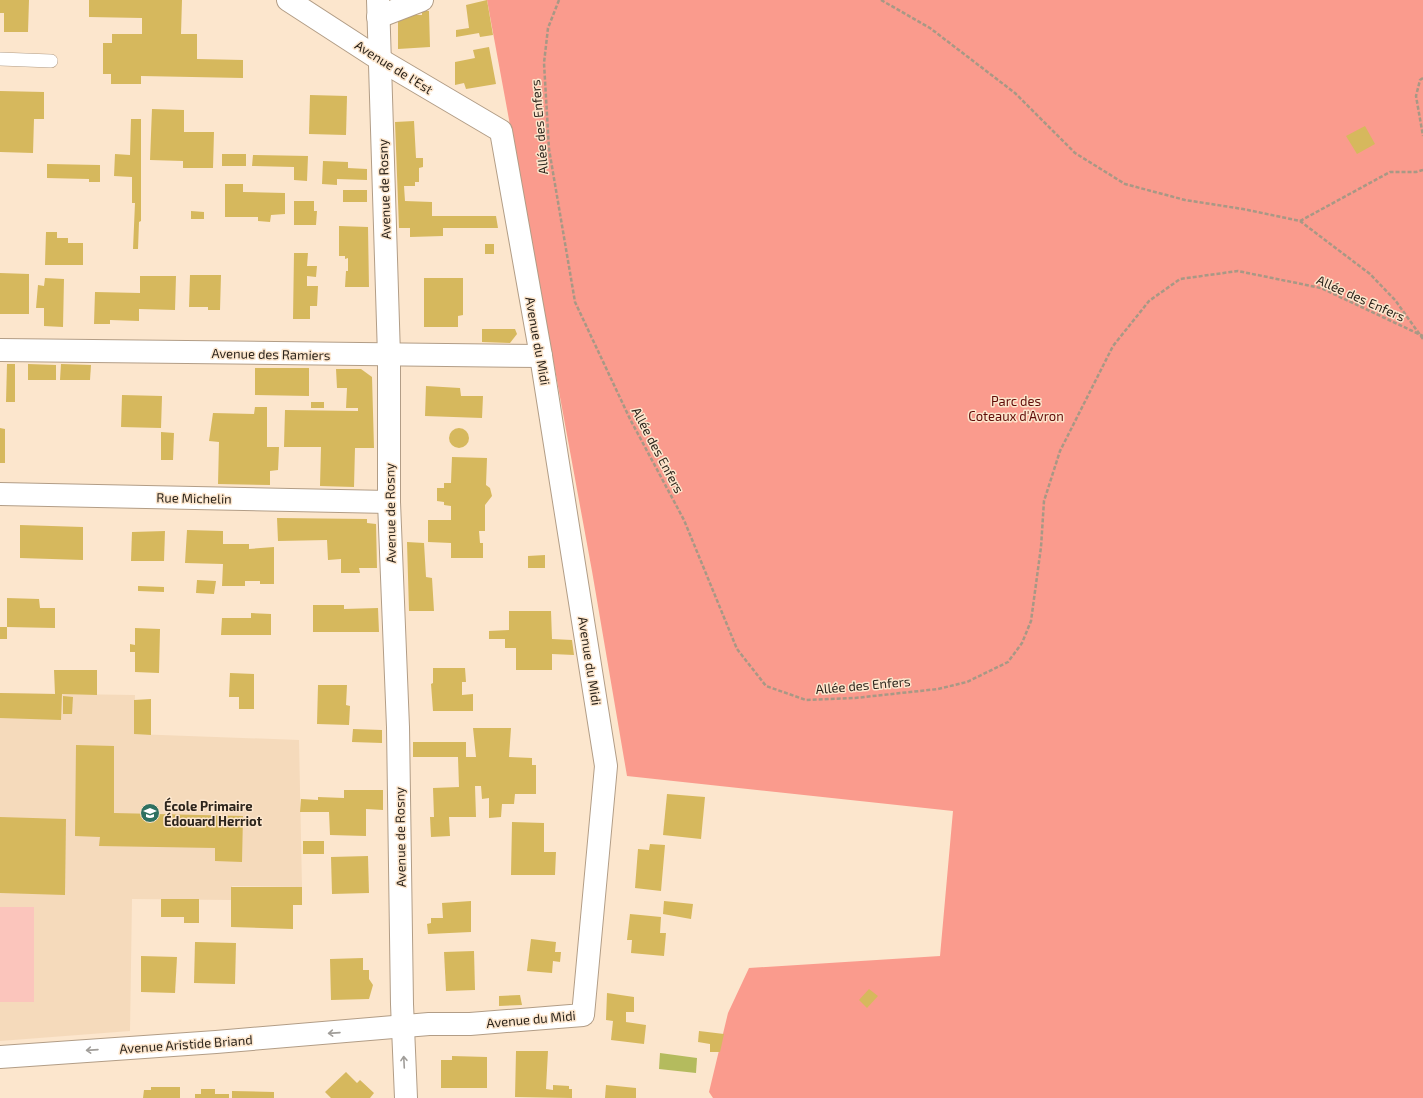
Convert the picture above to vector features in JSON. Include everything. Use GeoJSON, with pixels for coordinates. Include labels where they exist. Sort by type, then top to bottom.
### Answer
{"type":"FeatureCollection","features":[{"type":"Feature","properties":{"kind":"street","name":"Avenue de l'Est"},"geometry":{"type":"LineString","coordinates":[[288,0],[380,58],[501,131]]}},
{"type":"Feature","properties":{"kind":"street"},"geometry":{"type":"LineString","coordinates":[[378,8],[422,0]]}},
{"type":"Feature","properties":{"kind":"street","name":"Avenue de Rosny"},"geometry":{"type":"LineString","coordinates":[[378,8],[389,356],[389,502],[398,727],[402,1026],[406,1098]]}},
{"type":"Feature","properties":{"kind":"street","name":"Avenue du Midi"},"geometry":{"type":"LineString","coordinates":[[402,1026],[429,1024],[470,1024],[583,1015],[606,766],[541,356],[501,131]]}},
{"type":"Feature","properties":{"kind":"street","name":"Avenue des Ramiers"},"geometry":{"type":"LineString","coordinates":[[0,350],[389,356],[541,356]]}},
{"type":"Feature","properties":{"kind":"street","name":"Rue Michelin"},"geometry":{"type":"LineString","coordinates":[[0,494],[389,502]]}},
{"type":"Feature","properties":{"kind":"street","name":"Avenue Aristide Briand"},"geometry":{"type":"LineString","coordinates":[[0,1057],[373,1030],[402,1026]]}},
{"type":"Feature","properties":{"kind":"lane"},"geometry":{"type":"LineString","coordinates":[[0,60],[51,61]]}},
{"type":"Feature","properties":{"kind":"path","name":"Allée des Enfers"},"geometry":{"type":"LineString","coordinates":[[559,0],[548,28],[544,63],[549,149],[575,302],[630,419],[684,520],[737,649],[766,686],[806,700],[855,698],[938,689],[967,682],[1008,662],[1022,643],[1030,621],[1041,547],[1044,501],[1060,450],[1112,346],[1149,301],[1180,279],[1238,270],[1321,288],[1422,337]]}},
{"type":"Feature","properties":{"kind":"path"},"geometry":{"type":"LineString","coordinates":[[881,0],[930,28],[1015,93],[1075,153],[1125,184],[1185,200],[1244,209],[1300,220],[1370,274],[1395,300],[1422,337]]}},
{"type":"Feature","properties":{"kind":"path"},"geometry":{"type":"LineString","coordinates":[[1423,78],[1420,80],[1416,96],[1423,136]]}},
{"type":"Feature","properties":{"kind":"path"},"geometry":{"type":"LineString","coordinates":[[1300,220],[1390,172],[1416,172],[1423,170]]}},
{"type":"Feature","properties":{"kind":"shaded area","name":"École Primaire Édouard Herriot"},"geometry":{"type":"Polygon","coordinates":[[[0,693],[135,695],[134,734],[299,740],[302,887],[232,886],[231,900],[132,899],[130,1031],[0,1041],[0,693]]]}},
{"type":"Feature","properties":{"kind":"shaded area"},"geometry":{"type":"Polygon","coordinates":[[[0,907],[34,907],[34,1002],[0,1002],[0,907]]]}},
{"type":"Feature","properties":{"kind":"shaded area"},"geometry":{"type":"Polygon","coordinates":[[[660,1053],[697,1058],[696,1073],[659,1069],[660,1053]]]}},
{"type":"Feature","properties":{"kind":"green space","name":"Parc des Coteaux d'Avron"},"geometry":{"type":"Polygon","coordinates":[[[487,0],[1423,0],[1423,1098],[713,1098],[709,1092],[728,1013],[749,968],[940,956],[953,811],[627,776],[592,571],[487,0]]]}},
{"type":"Feature","properties":{"kind":"building"},"geometry":{"type":"Polygon","coordinates":[[[0,0],[29,0],[28,32],[4,32],[4,13],[0,13],[0,0]]]}},
{"type":"Feature","properties":{"kind":"building"},"geometry":{"type":"Polygon","coordinates":[[[89,0],[182,0],[181,34],[197,34],[197,59],[243,60],[243,78],[141,76],[141,84],[111,84],[111,74],[103,74],[103,43],[112,43],[112,34],[142,34],[142,18],[89,17],[89,0]]]}},
{"type":"Feature","properties":{"kind":"building"},"geometry":{"type":"Polygon","coordinates":[[[487,0],[493,35],[480,37],[479,33],[456,37],[456,30],[469,28],[466,5],[487,0]]]}},
{"type":"Feature","properties":{"kind":"building"},"geometry":{"type":"Polygon","coordinates":[[[422,11],[429,11],[430,47],[398,49],[398,22],[404,15],[422,15],[422,11]]]}},
{"type":"Feature","properties":{"kind":"building"},"geometry":{"type":"Polygon","coordinates":[[[489,47],[496,84],[466,89],[464,83],[455,85],[455,62],[475,58],[473,50],[489,47]]]}},
{"type":"Feature","properties":{"kind":"building"},"geometry":{"type":"Polygon","coordinates":[[[0,91],[44,92],[44,119],[34,119],[33,153],[0,152],[0,91]]]}},
{"type":"Feature","properties":{"kind":"building"},"geometry":{"type":"Polygon","coordinates":[[[310,95],[347,96],[346,135],[309,134],[310,95]]]}},
{"type":"Feature","properties":{"kind":"building"},"geometry":{"type":"Polygon","coordinates":[[[152,109],[184,110],[184,132],[214,132],[213,168],[183,168],[183,161],[150,160],[152,109]]]}},
{"type":"Feature","properties":{"kind":"building"},"geometry":{"type":"Polygon","coordinates":[[[131,119],[141,119],[141,221],[139,222],[138,249],[133,249],[135,203],[132,203],[132,177],[114,176],[115,154],[130,155],[131,119]]]}},
{"type":"Feature","properties":{"kind":"building"},"geometry":{"type":"Polygon","coordinates":[[[414,121],[416,158],[423,158],[423,167],[419,168],[419,182],[415,182],[415,186],[404,186],[405,201],[432,202],[432,216],[496,216],[498,228],[443,228],[443,236],[410,237],[410,228],[399,228],[395,122],[414,121]]]}},
{"type":"Feature","properties":{"kind":"building"},"geometry":{"type":"Polygon","coordinates":[[[1365,126],[1375,144],[1357,154],[1346,136],[1365,126]]]}},
{"type":"Feature","properties":{"kind":"building"},"geometry":{"type":"Polygon","coordinates":[[[222,154],[246,154],[246,166],[222,166],[222,154]]]}},
{"type":"Feature","properties":{"kind":"building"},"geometry":{"type":"Polygon","coordinates":[[[253,155],[308,156],[307,181],[294,180],[294,167],[252,166],[253,155]]]}},
{"type":"Feature","properties":{"kind":"building"},"geometry":{"type":"Polygon","coordinates":[[[323,161],[348,162],[348,168],[367,169],[367,180],[337,179],[337,185],[322,184],[323,161]]]}},
{"type":"Feature","properties":{"kind":"building"},"geometry":{"type":"Polygon","coordinates":[[[47,164],[100,165],[100,182],[89,182],[89,179],[47,178],[47,164]]]}},
{"type":"Feature","properties":{"kind":"building"},"geometry":{"type":"Polygon","coordinates":[[[225,184],[243,184],[243,192],[285,193],[285,214],[271,215],[270,222],[258,221],[258,217],[225,217],[225,184]]]}},
{"type":"Feature","properties":{"kind":"building"},"geometry":{"type":"Polygon","coordinates":[[[343,190],[367,190],[367,202],[343,202],[343,190]]]}},
{"type":"Feature","properties":{"kind":"building"},"geometry":{"type":"Polygon","coordinates":[[[294,201],[314,201],[314,211],[317,211],[316,225],[294,225],[294,201]]]}},
{"type":"Feature","properties":{"kind":"building"},"geometry":{"type":"Polygon","coordinates":[[[191,211],[204,212],[204,219],[191,219],[191,211]]]}},
{"type":"Feature","properties":{"kind":"building"},"geometry":{"type":"Polygon","coordinates":[[[339,226],[368,227],[369,287],[345,287],[346,271],[348,271],[348,258],[345,259],[345,256],[339,256],[339,226]]]}},
{"type":"Feature","properties":{"kind":"building"},"geometry":{"type":"Polygon","coordinates":[[[46,232],[57,232],[57,238],[68,238],[68,243],[83,243],[83,265],[45,265],[46,232]]]}},
{"type":"Feature","properties":{"kind":"building"},"geometry":{"type":"Polygon","coordinates":[[[485,244],[494,244],[494,254],[485,254],[485,244]]]}},
{"type":"Feature","properties":{"kind":"building"},"geometry":{"type":"Polygon","coordinates":[[[294,253],[308,253],[307,266],[317,266],[316,277],[307,276],[307,286],[318,286],[317,306],[310,306],[310,319],[293,319],[294,253]]]}},
{"type":"Feature","properties":{"kind":"building"},"geometry":{"type":"Polygon","coordinates":[[[0,273],[29,274],[29,314],[0,314],[0,273]]]}},
{"type":"Feature","properties":{"kind":"building"},"geometry":{"type":"Polygon","coordinates":[[[190,275],[221,275],[220,310],[208,310],[208,307],[189,307],[190,275]]]}},
{"type":"Feature","properties":{"kind":"building"},"geometry":{"type":"Polygon","coordinates":[[[140,276],[176,276],[175,310],[139,309],[139,321],[110,320],[110,324],[94,324],[95,292],[140,293],[140,276]]]}},
{"type":"Feature","properties":{"kind":"building"},"geometry":{"type":"Polygon","coordinates":[[[45,278],[64,279],[63,327],[44,326],[44,308],[36,308],[38,285],[44,286],[45,278]]]}},
{"type":"Feature","properties":{"kind":"building"},"geometry":{"type":"Polygon","coordinates":[[[424,278],[463,278],[463,315],[458,316],[458,327],[424,327],[424,278]]]}},
{"type":"Feature","properties":{"kind":"building"},"geometry":{"type":"Polygon","coordinates":[[[482,329],[515,329],[517,334],[510,343],[482,342],[482,329]]]}},
{"type":"Feature","properties":{"kind":"building"},"geometry":{"type":"Polygon","coordinates":[[[7,364],[15,364],[15,402],[6,402],[7,364]]]}},
{"type":"Feature","properties":{"kind":"building"},"geometry":{"type":"Polygon","coordinates":[[[28,364],[56,365],[56,380],[28,380],[28,364]]]}},
{"type":"Feature","properties":{"kind":"building"},"geometry":{"type":"Polygon","coordinates":[[[61,364],[91,365],[90,380],[60,380],[61,364]]]}},
{"type":"Feature","properties":{"kind":"building"},"geometry":{"type":"Polygon","coordinates":[[[255,368],[309,368],[309,396],[255,395],[255,368]]]}},
{"type":"Feature","properties":{"kind":"building"},"geometry":{"type":"Polygon","coordinates":[[[336,369],[361,369],[372,377],[374,448],[355,448],[354,487],[320,486],[321,447],[284,447],[285,410],[358,411],[358,408],[346,408],[347,388],[337,388],[336,369]]]}},
{"type":"Feature","properties":{"kind":"building"},"geometry":{"type":"Polygon","coordinates":[[[426,386],[460,388],[461,396],[483,396],[482,418],[425,416],[426,386]]]}},
{"type":"Feature","properties":{"kind":"building"},"geometry":{"type":"Polygon","coordinates":[[[122,395],[162,396],[161,428],[121,427],[122,395]]]}},
{"type":"Feature","properties":{"kind":"building"},"geometry":{"type":"Polygon","coordinates":[[[311,402],[324,402],[324,408],[311,408],[311,402]]]}},
{"type":"Feature","properties":{"kind":"building"},"geometry":{"type":"Polygon","coordinates":[[[255,407],[267,407],[267,447],[279,447],[278,470],[270,471],[270,485],[218,484],[219,442],[209,441],[213,413],[254,414],[255,407]]]}},
{"type":"Feature","properties":{"kind":"building"},"geometry":{"type":"Polygon","coordinates":[[[0,428],[5,429],[5,463],[0,463],[0,428]]]}},
{"type":"Feature","properties":{"kind":"building"},"geometry":{"type":"Polygon","coordinates":[[[459,428],[466,431],[469,438],[466,445],[459,448],[452,445],[449,438],[452,431],[459,428]]]}},
{"type":"Feature","properties":{"kind":"building"},"geometry":{"type":"Polygon","coordinates":[[[161,432],[174,433],[173,460],[161,460],[161,432]]]}},
{"type":"Feature","properties":{"kind":"building"},"geometry":{"type":"Polygon","coordinates":[[[452,457],[487,458],[486,485],[490,488],[492,496],[485,505],[485,531],[479,531],[480,543],[483,543],[483,558],[451,558],[451,543],[428,542],[428,520],[451,520],[451,506],[444,505],[444,502],[437,501],[437,488],[444,488],[444,483],[451,483],[452,457]]]}},
{"type":"Feature","properties":{"kind":"building"},"geometry":{"type":"Polygon","coordinates":[[[277,518],[367,519],[367,523],[376,524],[377,568],[359,568],[360,573],[341,573],[341,559],[328,560],[327,540],[278,541],[277,518]]]}},
{"type":"Feature","properties":{"kind":"building"},"geometry":{"type":"Polygon","coordinates":[[[20,525],[83,527],[83,560],[20,558],[20,525]]]}},
{"type":"Feature","properties":{"kind":"building"},"geometry":{"type":"Polygon","coordinates":[[[187,530],[223,531],[223,544],[249,544],[249,549],[274,547],[274,584],[260,584],[260,581],[245,581],[245,586],[222,586],[223,564],[185,563],[187,530]]]}},
{"type":"Feature","properties":{"kind":"building"},"geometry":{"type":"Polygon","coordinates":[[[165,531],[164,561],[131,561],[132,532],[165,531]]]}},
{"type":"Feature","properties":{"kind":"building"},"geometry":{"type":"Polygon","coordinates":[[[407,542],[424,543],[426,577],[432,578],[434,611],[409,611],[407,542]]]}},
{"type":"Feature","properties":{"kind":"building"},"geometry":{"type":"Polygon","coordinates":[[[545,555],[545,568],[528,568],[528,556],[545,555]]]}},
{"type":"Feature","properties":{"kind":"building"},"geometry":{"type":"Polygon","coordinates":[[[197,580],[216,581],[214,594],[196,593],[197,580]]]}},
{"type":"Feature","properties":{"kind":"building"},"geometry":{"type":"Polygon","coordinates":[[[138,586],[164,587],[164,592],[138,591],[138,586]]]}},
{"type":"Feature","properties":{"kind":"building"},"geometry":{"type":"Polygon","coordinates":[[[7,598],[39,599],[40,608],[55,608],[55,628],[7,627],[7,598]]]}},
{"type":"Feature","properties":{"kind":"building"},"geometry":{"type":"Polygon","coordinates":[[[313,605],[344,605],[344,609],[378,608],[379,632],[313,632],[313,605]]]}},
{"type":"Feature","properties":{"kind":"building"},"geometry":{"type":"Polygon","coordinates":[[[509,611],[551,611],[552,639],[572,640],[574,655],[552,654],[552,670],[516,670],[516,648],[505,648],[505,639],[489,639],[489,631],[509,630],[509,611]]]}},
{"type":"Feature","properties":{"kind":"building"},"geometry":{"type":"Polygon","coordinates":[[[251,613],[271,614],[271,635],[221,635],[222,618],[251,618],[251,613]]]}},
{"type":"Feature","properties":{"kind":"building"},"geometry":{"type":"Polygon","coordinates":[[[0,627],[7,627],[7,639],[0,639],[0,627]]]}},
{"type":"Feature","properties":{"kind":"building"},"geometry":{"type":"Polygon","coordinates":[[[135,628],[160,629],[159,673],[135,672],[135,652],[130,652],[130,644],[135,645],[135,628]]]}},
{"type":"Feature","properties":{"kind":"building"},"geometry":{"type":"Polygon","coordinates":[[[433,668],[465,668],[466,682],[462,682],[462,695],[473,694],[473,711],[433,711],[431,684],[433,683],[433,668]]]}},
{"type":"Feature","properties":{"kind":"building"},"geometry":{"type":"Polygon","coordinates":[[[54,670],[97,670],[97,695],[62,694],[61,720],[0,718],[0,693],[55,694],[54,670]]]}},
{"type":"Feature","properties":{"kind":"building"},"geometry":{"type":"Polygon","coordinates":[[[230,673],[254,674],[254,709],[239,709],[239,697],[229,697],[230,673]]]}},
{"type":"Feature","properties":{"kind":"building"},"geometry":{"type":"Polygon","coordinates":[[[318,685],[347,685],[346,705],[350,706],[349,725],[317,724],[318,685]]]}},
{"type":"Feature","properties":{"kind":"building"},"geometry":{"type":"Polygon","coordinates":[[[63,696],[73,697],[72,714],[63,714],[63,696]]]}},
{"type":"Feature","properties":{"kind":"building"},"geometry":{"type":"Polygon","coordinates":[[[151,699],[151,735],[134,734],[134,700],[151,699]]]}},
{"type":"Feature","properties":{"kind":"building"},"geometry":{"type":"Polygon","coordinates":[[[473,728],[511,728],[509,757],[532,758],[532,765],[536,765],[536,794],[515,794],[514,804],[502,804],[501,817],[489,818],[489,798],[482,799],[481,786],[475,786],[476,817],[449,817],[450,836],[431,837],[430,817],[434,817],[433,788],[459,787],[458,757],[413,757],[413,742],[466,742],[466,757],[476,757],[473,728]]]}},
{"type":"Feature","properties":{"kind":"building"},"geometry":{"type":"Polygon","coordinates":[[[353,729],[382,730],[382,743],[352,742],[353,729]]]}},
{"type":"Feature","properties":{"kind":"building"},"geometry":{"type":"Polygon","coordinates":[[[76,745],[114,746],[114,813],[243,816],[242,862],[215,861],[215,848],[99,846],[100,837],[75,836],[76,745]]]}},
{"type":"Feature","properties":{"kind":"building"},"geometry":{"type":"Polygon","coordinates":[[[344,790],[383,790],[383,810],[366,809],[366,836],[330,835],[329,812],[300,812],[301,799],[318,800],[318,797],[344,798],[344,790]]]}},
{"type":"Feature","properties":{"kind":"building"},"geometry":{"type":"Polygon","coordinates":[[[667,794],[705,797],[701,839],[663,835],[667,794]]]}},
{"type":"Feature","properties":{"kind":"building"},"geometry":{"type":"Polygon","coordinates":[[[0,817],[66,819],[65,895],[0,893],[0,817]]]}},
{"type":"Feature","properties":{"kind":"building"},"geometry":{"type":"Polygon","coordinates":[[[512,822],[544,823],[544,852],[556,852],[555,875],[511,875],[512,822]]]}},
{"type":"Feature","properties":{"kind":"building"},"geometry":{"type":"Polygon","coordinates":[[[303,841],[324,841],[324,854],[303,854],[303,841]]]}},
{"type":"Feature","properties":{"kind":"building"},"geometry":{"type":"Polygon","coordinates":[[[650,844],[665,845],[661,891],[635,888],[638,849],[649,850],[650,844]]]}},
{"type":"Feature","properties":{"kind":"building"},"geometry":{"type":"Polygon","coordinates":[[[368,856],[369,893],[332,894],[331,857],[368,856]]]}},
{"type":"Feature","properties":{"kind":"building"},"geometry":{"type":"Polygon","coordinates":[[[231,887],[302,887],[302,905],[293,905],[293,929],[231,927],[231,887]]]}},
{"type":"Feature","properties":{"kind":"building"},"geometry":{"type":"Polygon","coordinates":[[[161,899],[199,899],[199,923],[184,923],[184,917],[161,917],[161,899]]]}},
{"type":"Feature","properties":{"kind":"building"},"geometry":{"type":"Polygon","coordinates":[[[471,901],[471,932],[428,934],[427,924],[431,923],[431,918],[443,918],[442,903],[471,901]]]}},
{"type":"Feature","properties":{"kind":"building"},"geometry":{"type":"Polygon","coordinates":[[[664,901],[693,904],[691,919],[663,914],[664,901]]]}},
{"type":"Feature","properties":{"kind":"building"},"geometry":{"type":"Polygon","coordinates":[[[630,914],[661,917],[660,933],[666,933],[664,956],[631,953],[632,940],[627,940],[630,914]]]}},
{"type":"Feature","properties":{"kind":"building"},"geometry":{"type":"Polygon","coordinates":[[[531,939],[556,942],[555,952],[561,952],[560,962],[553,961],[552,973],[527,971],[531,939]]]}},
{"type":"Feature","properties":{"kind":"building"},"geometry":{"type":"Polygon","coordinates":[[[195,942],[236,943],[235,984],[194,983],[195,942]]]}},
{"type":"Feature","properties":{"kind":"building"},"geometry":{"type":"Polygon","coordinates":[[[474,951],[475,990],[446,991],[444,952],[474,951]]]}},
{"type":"Feature","properties":{"kind":"building"},"geometry":{"type":"Polygon","coordinates":[[[141,956],[177,957],[175,993],[141,992],[141,956]]]}},
{"type":"Feature","properties":{"kind":"building"},"geometry":{"type":"Polygon","coordinates":[[[363,958],[363,970],[369,970],[369,979],[373,985],[369,999],[331,1000],[330,959],[363,958]]]}},
{"type":"Feature","properties":{"kind":"building"},"geometry":{"type":"Polygon","coordinates":[[[869,989],[878,996],[867,1008],[859,1000],[869,989]]]}},
{"type":"Feature","properties":{"kind":"building"},"geometry":{"type":"Polygon","coordinates":[[[607,993],[634,997],[634,1012],[626,1012],[626,1022],[646,1025],[644,1044],[611,1040],[613,1021],[606,1020],[607,993]]]}},
{"type":"Feature","properties":{"kind":"building"},"geometry":{"type":"Polygon","coordinates":[[[520,995],[522,1005],[499,1006],[499,996],[520,995]]]}},
{"type":"Feature","properties":{"kind":"building"},"geometry":{"type":"Polygon","coordinates":[[[699,1031],[724,1034],[720,1052],[710,1052],[710,1044],[698,1042],[699,1031]]]}},
{"type":"Feature","properties":{"kind":"building"},"geometry":{"type":"Polygon","coordinates":[[[516,1051],[548,1051],[546,1089],[553,1090],[553,1085],[569,1086],[569,1089],[572,1089],[572,1098],[515,1097],[516,1051]]]}},
{"type":"Feature","properties":{"kind":"building"},"geometry":{"type":"Polygon","coordinates":[[[452,1056],[487,1057],[487,1088],[441,1088],[441,1060],[452,1060],[452,1056]]]}},
{"type":"Feature","properties":{"kind":"building"},"geometry":{"type":"Polygon","coordinates":[[[346,1072],[357,1083],[360,1080],[374,1093],[370,1098],[331,1098],[325,1092],[346,1072]]]}},
{"type":"Feature","properties":{"kind":"building"},"geometry":{"type":"Polygon","coordinates":[[[606,1085],[636,1088],[636,1098],[605,1098],[606,1085]]]}},
{"type":"Feature","properties":{"kind":"building"},"geometry":{"type":"Polygon","coordinates":[[[151,1087],[180,1087],[180,1098],[143,1098],[144,1090],[151,1090],[151,1087]]]}},
{"type":"Feature","properties":{"kind":"building"},"geometry":{"type":"Polygon","coordinates":[[[201,1089],[215,1089],[215,1094],[229,1094],[229,1098],[195,1098],[195,1094],[201,1094],[201,1089]]]}},
{"type":"Feature","properties":{"kind":"building"},"geometry":{"type":"Polygon","coordinates":[[[232,1091],[274,1092],[274,1098],[232,1098],[232,1091]]]}},
{"type":"Feature","properties":{"kind":"place","name":"École Primaire Édouard Herriot"},"geometry":{"type":"Point","coordinates":[150,813]}}]}
